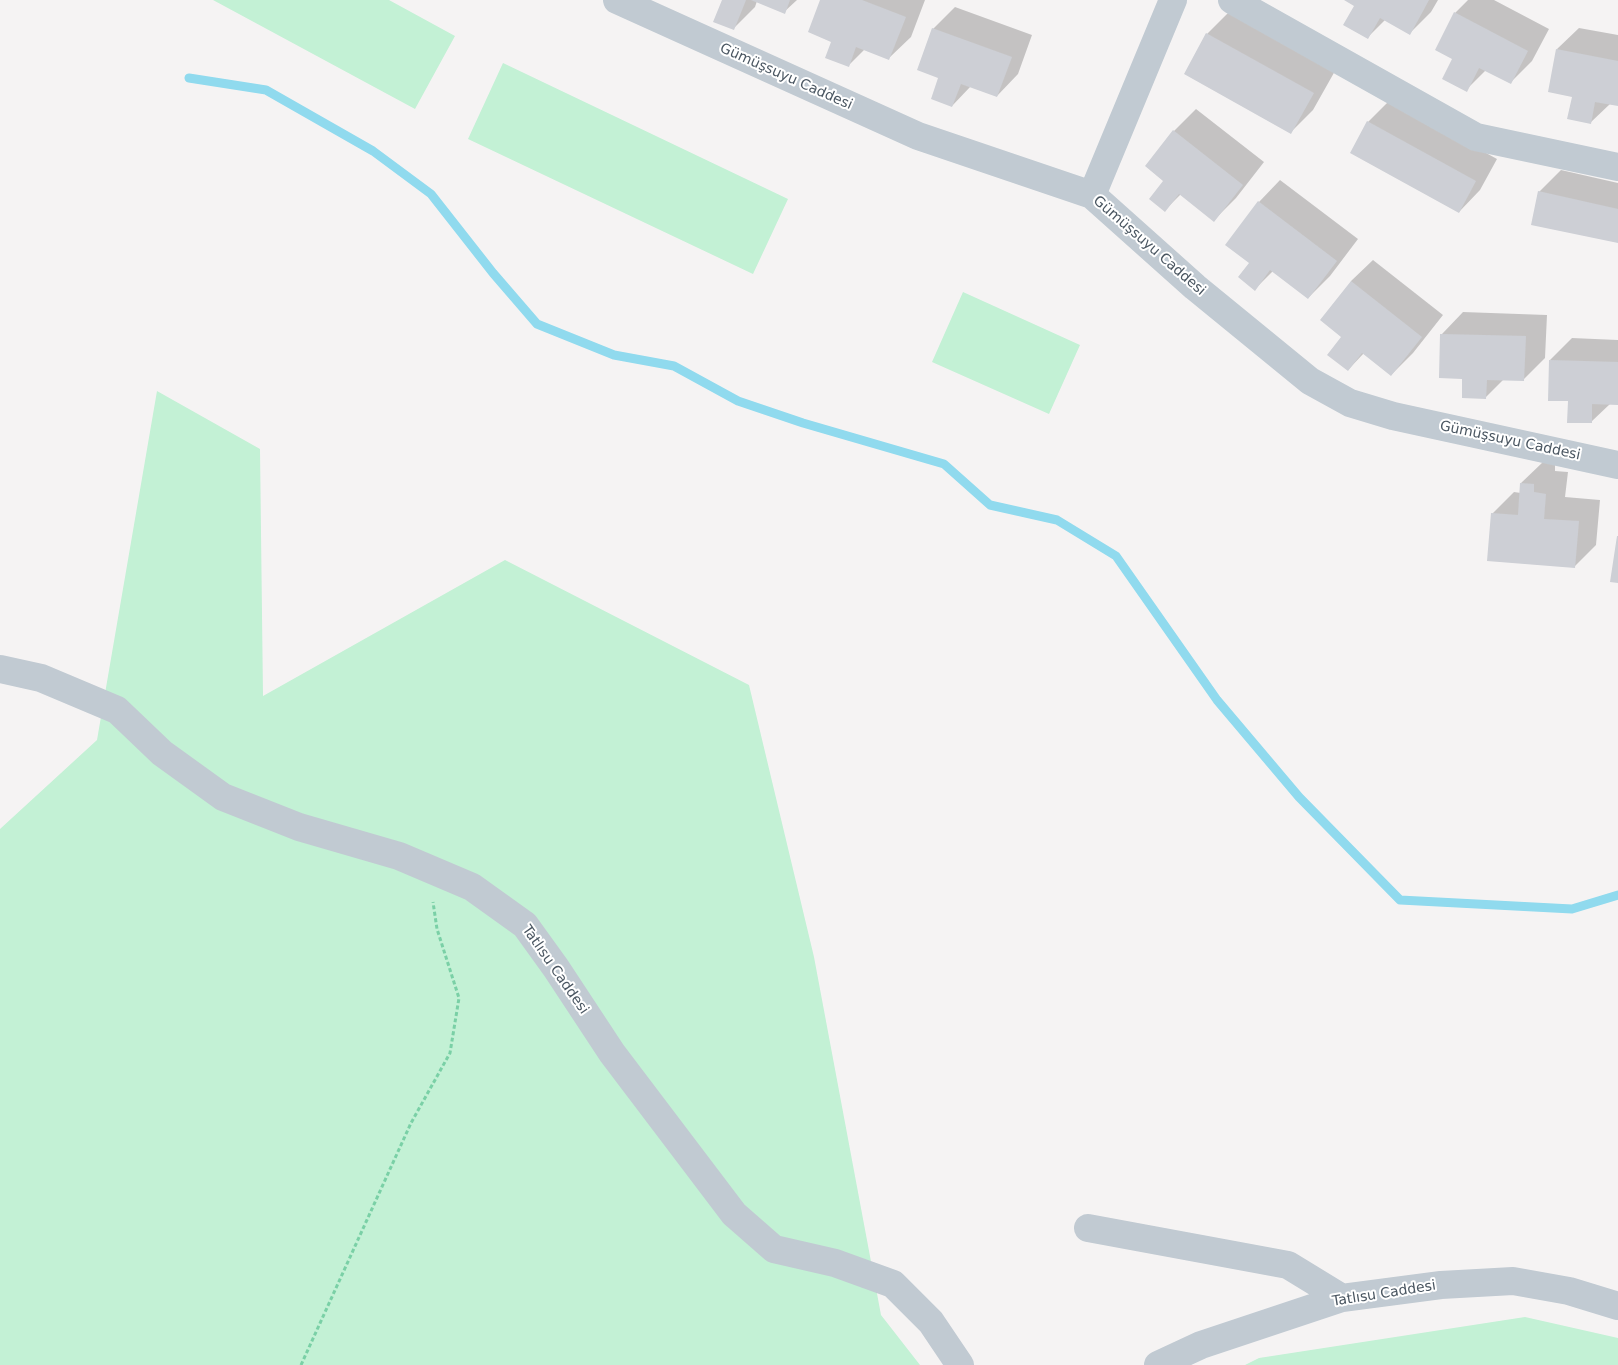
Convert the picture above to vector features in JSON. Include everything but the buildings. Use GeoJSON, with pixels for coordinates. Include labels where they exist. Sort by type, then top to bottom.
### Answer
{"type":"FeatureCollection","features":[{"type":"Feature","properties":{"kind":"street","name":"Gümüşsuyu Caddesi"},"geometry":{"type":"LineString","coordinates":[[617,0],[918,136],[1092,195],[1196,287],[1310,381],[1350,403],[1393,416],[1618,465]]}},
{"type":"Feature","properties":{"kind":"street"},"geometry":{"type":"LineString","coordinates":[[1092,195],[1173,0]]}},
{"type":"Feature","properties":{"kind":"street"},"geometry":{"type":"LineString","coordinates":[[1232,0],[1476,138],[1618,167]]}},
{"type":"Feature","properties":{"kind":"street","name":"Tatlısu Caddesi"},"geometry":{"type":"LineString","coordinates":[[0,669],[41,678],[117,710],[162,753],[223,797],[298,827],[399,856],[472,887],[525,925],[612,1053],[734,1214],[774,1249],[835,1263],[893,1284],[931,1322],[960,1365]]}},
{"type":"Feature","properties":{"kind":"street"},"geometry":{"type":"LineString","coordinates":[[1088,1228],[1288,1265],[1342,1298]]}},
{"type":"Feature","properties":{"kind":"street","name":"Tatlısu Caddesi"},"geometry":{"type":"LineString","coordinates":[[1158,1365],[1201,1344],[1342,1298],[1441,1285],[1513,1281],[1569,1291],[1618,1306]]}},
{"type":"Feature","properties":{"kind":"path"},"geometry":{"type":"LineString","coordinates":[[301,1365],[411,1123],[450,1054],[459,998],[437,930],[429,869]]}},
{"type":"Feature","properties":{"kind":"green space"},"geometry":{"type":"Polygon","coordinates":[[[213,0],[389,0],[455,36],[415,109],[213,0]]]}},
{"type":"Feature","properties":{"kind":"green space"},"geometry":{"type":"Polygon","coordinates":[[[503,63],[788,199],[753,274],[468,139],[503,63]]]}},
{"type":"Feature","properties":{"kind":"green space"},"geometry":{"type":"Polygon","coordinates":[[[963,292],[1080,345],[1049,414],[932,362],[963,292]]]}},
{"type":"Feature","properties":{"kind":"green space"},"geometry":{"type":"Polygon","coordinates":[[[157,391],[260,449],[263,696],[505,560],[749,685],[814,957],[881,1315],[920,1365],[0,1365],[0,829],[97,740],[157,391]]]}},
{"type":"Feature","properties":{"kind":"green space"},"geometry":{"type":"Polygon","coordinates":[[[1525,1317],[1618,1338],[1618,1365],[1245,1365],[1259,1358],[1525,1317]]]}},
{"type":"Feature","properties":{"kind":"waterway"},"geometry":{"type":"LineString","coordinates":[[189,78],[266,90],[373,151],[431,194],[493,273],[537,324],[614,355],[674,366],[738,401],[803,423],[944,464],[990,505],[1057,520],[1116,556],[1217,700],[1299,797],[1400,900],[1572,909],[1618,895]]}}]}
